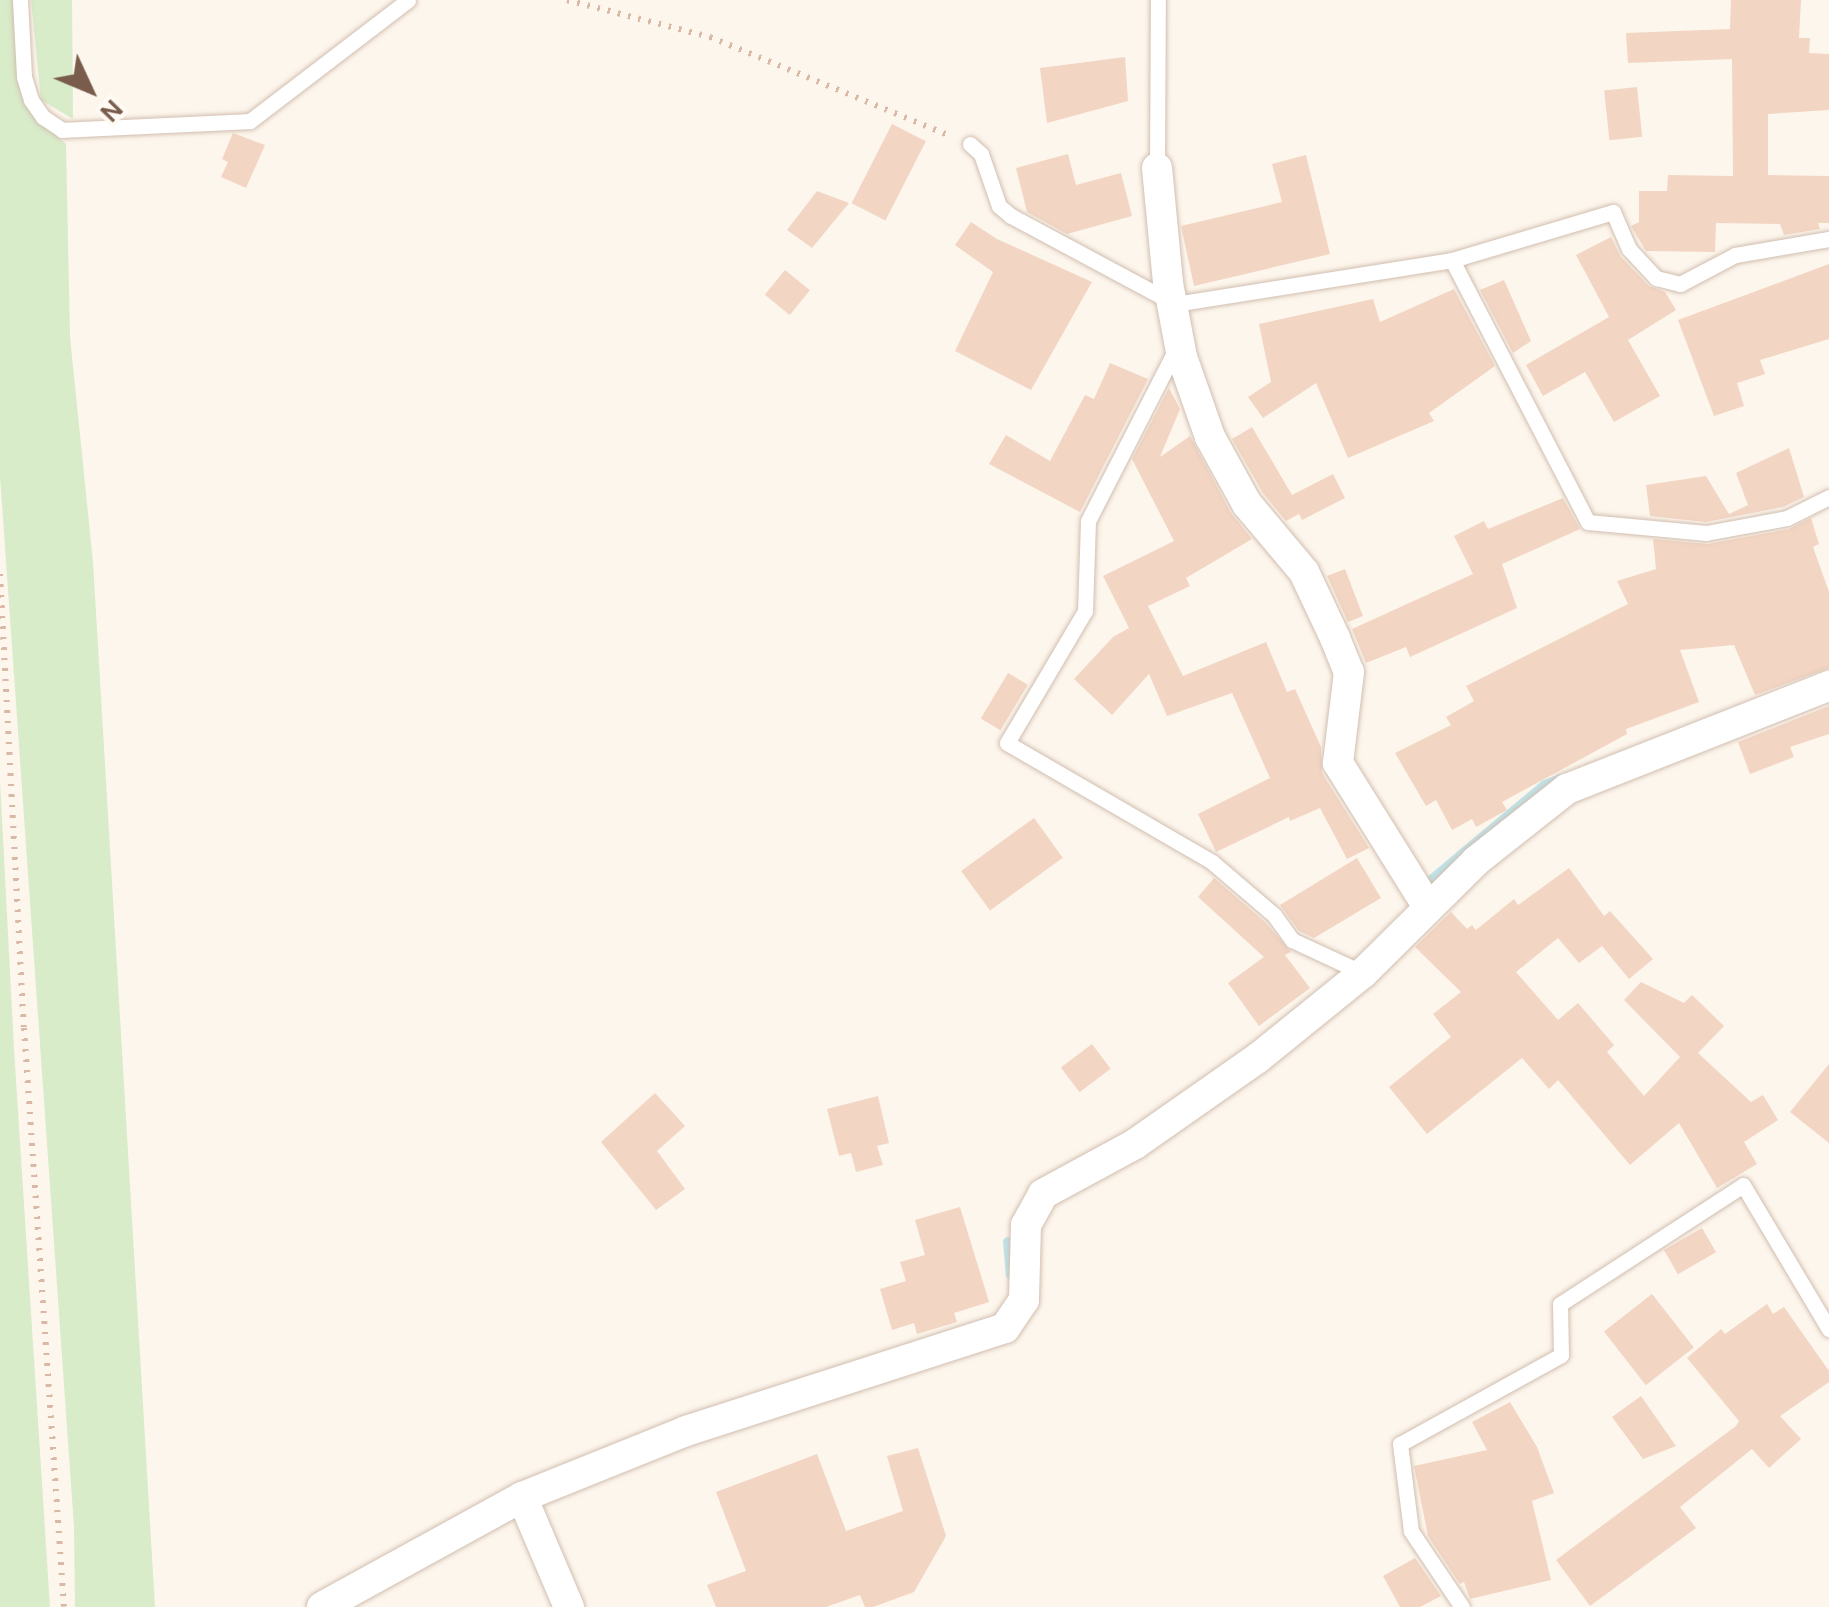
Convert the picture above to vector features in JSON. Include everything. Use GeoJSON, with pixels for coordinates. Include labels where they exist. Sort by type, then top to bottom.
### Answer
{"type":"FeatureCollection","features":[{"type":"Feature","properties":{"kind":"street"},"geometry":{"type":"LineString","coordinates":[[1157,168],[1168,283],[1180,342],[1210,437],[1247,504],[1304,572],[1349,672],[1338,763],[1428,908]]}},
{"type":"Feature","properties":{"kind":"street"},"geometry":{"type":"LineString","coordinates":[[322,1607],[522,1497],[686,1431],[1005,1328],[1024,1300],[1026,1225],[1043,1194],[1135,1144],[1258,1058],[1363,973],[1476,861],[1568,789],[1829,686]]}},
{"type":"Feature","properties":{"kind":"street"},"geometry":{"type":"LineString","coordinates":[[522,1497],[569,1607]]}},
{"type":"Feature","properties":{"kind":"lane"},"geometry":{"type":"LineString","coordinates":[[20,0],[24,77],[30,100],[62,130],[250,120],[408,0]]}},
{"type":"Feature","properties":{"kind":"lane"},"geometry":{"type":"LineString","coordinates":[[1157,168],[1158,0]]}},
{"type":"Feature","properties":{"kind":"lane"},"geometry":{"type":"LineString","coordinates":[[970,144],[981,154],[1000,206],[1012,216],[1175,304],[1452,260],[1612,212],[1629,250],[1656,278],[1680,284],[1735,255],[1829,238]]}},
{"type":"Feature","properties":{"kind":"lane"},"geometry":{"type":"LineString","coordinates":[[1452,260],[1588,522],[1706,533],[1787,518],[1829,498]]}},
{"type":"Feature","properties":{"kind":"lane"},"geometry":{"type":"LineString","coordinates":[[1180,342],[1088,521],[1086,610],[1007,743],[1212,862],[1274,914],[1292,940],[1363,973]]}},
{"type":"Feature","properties":{"kind":"lane"},"geometry":{"type":"LineString","coordinates":[[1462,1607],[1411,1531],[1400,1444],[1561,1356],[1560,1304],[1743,1185],[1829,1329]]}},
{"type":"Feature","properties":{"kind":"path"},"geometry":{"type":"LineString","coordinates":[[567,0],[710,37],[970,144]]}},
{"type":"Feature","properties":{"kind":"path"},"geometry":{"type":"LineString","coordinates":[[0,574],[24,1028],[64,1607]]}},
{"type":"Feature","properties":{"kind":"green space"},"geometry":{"type":"Polygon","coordinates":[[[0,0],[17,0],[36,118],[66,144],[70,337],[93,562],[155,1607],[75,1607],[74,1527],[0,476],[0,0]]]}},
{"type":"Feature","properties":{"kind":"green space"},"geometry":{"type":"Polygon","coordinates":[[[31,0],[72,0],[73,119],[41,100],[31,0]]]}},
{"type":"Feature","properties":{"kind":"green space"},"geometry":{"type":"Polygon","coordinates":[[[0,780],[14,1049],[50,1607],[0,1607],[0,780]]]}},
{"type":"Feature","properties":{"kind":"building"},"geometry":{"type":"Polygon","coordinates":[[[1731,0],[1801,0],[1799,38],[1810,38],[1809,53],[1829,54],[1829,110],[1768,114],[1768,175],[1829,176],[1829,223],[1818,223],[1820,229],[1784,235],[1780,224],[1716,223],[1715,252],[1646,251],[1631,226],[1639,222],[1639,191],[1667,191],[1668,175],[1733,176],[1732,59],[1628,63],[1626,33],[1730,29],[1731,0]]]}},
{"type":"Feature","properties":{"kind":"building"},"geometry":{"type":"Polygon","coordinates":[[[1125,57],[1128,101],[1047,123],[1040,68],[1125,57]]]}},
{"type":"Feature","properties":{"kind":"building"},"geometry":{"type":"Polygon","coordinates":[[[1637,87],[1642,137],[1609,140],[1604,90],[1637,87]]]}},
{"type":"Feature","properties":{"kind":"building"},"geometry":{"type":"Polygon","coordinates":[[[892,124],[926,141],[885,221],[852,203],[892,124]]]}},
{"type":"Feature","properties":{"kind":"building"},"geometry":{"type":"Polygon","coordinates":[[[233,133],[265,145],[246,188],[221,177],[228,162],[222,159],[233,133]]]}},
{"type":"Feature","properties":{"kind":"building"},"geometry":{"type":"Polygon","coordinates":[[[1068,154],[1076,185],[1121,173],[1132,216],[1067,234],[1027,212],[1016,168],[1068,154]]]}},
{"type":"Feature","properties":{"kind":"building"},"geometry":{"type":"Polygon","coordinates":[[[1306,155],[1330,254],[1194,286],[1181,226],[1282,202],[1272,164],[1306,155]]]}},
{"type":"Feature","properties":{"kind":"building"},"geometry":{"type":"Polygon","coordinates":[[[817,191],[849,203],[812,248],[787,230],[817,191]]]}},
{"type":"Feature","properties":{"kind":"building"},"geometry":{"type":"Polygon","coordinates":[[[971,222],[997,239],[1092,282],[1031,390],[955,351],[993,272],[955,245],[971,222]]]}},
{"type":"Feature","properties":{"kind":"building"},"geometry":{"type":"Polygon","coordinates":[[[1611,237],[1621,257],[1649,286],[1665,292],[1676,310],[1628,340],[1660,396],[1614,422],[1585,372],[1543,396],[1526,365],[1609,317],[1576,255],[1611,237]]]}},
{"type":"Feature","properties":{"kind":"building"},"geometry":{"type":"Polygon","coordinates":[[[1829,264],[1829,339],[1760,360],[1765,374],[1737,383],[1744,406],[1714,416],[1678,320],[1829,264]]]}},
{"type":"Feature","properties":{"kind":"building"},"geometry":{"type":"Polygon","coordinates":[[[785,270],[810,290],[790,315],[765,295],[785,270]]]}},
{"type":"Feature","properties":{"kind":"building"},"geometry":{"type":"Polygon","coordinates":[[[1504,280],[1531,341],[1513,353],[1480,290],[1504,280]]]}},
{"type":"Feature","properties":{"kind":"building"},"geometry":{"type":"Polygon","coordinates":[[[1454,289],[1495,366],[1429,413],[1434,421],[1348,458],[1316,383],[1263,418],[1248,397],[1271,382],[1259,324],[1373,299],[1380,322],[1454,289]]]}},
{"type":"Feature","properties":{"kind":"building"},"geometry":{"type":"Polygon","coordinates":[[[1110,363],[1148,379],[1080,512],[989,464],[1006,435],[1050,461],[1085,395],[1094,399],[1110,363]]]}},
{"type":"Feature","properties":{"kind":"building"},"geometry":{"type":"Polygon","coordinates":[[[1169,388],[1180,409],[1160,457],[1190,436],[1231,513],[1252,539],[1186,578],[1190,586],[1148,606],[1183,676],[1266,642],[1287,692],[1295,689],[1321,747],[1322,773],[1369,848],[1347,859],[1320,808],[1290,821],[1289,817],[1216,852],[1198,814],[1270,778],[1232,693],[1167,716],[1149,674],[1112,715],[1074,679],[1113,637],[1129,628],[1103,576],[1174,541],[1132,459],[1169,388]]]}},
{"type":"Feature","properties":{"kind":"building"},"geometry":{"type":"Polygon","coordinates":[[[1252,427],[1292,495],[1333,474],[1345,498],[1302,520],[1299,514],[1286,521],[1263,493],[1232,439],[1252,427]]]}},
{"type":"Feature","properties":{"kind":"building"},"geometry":{"type":"Polygon","coordinates":[[[1789,448],[1804,497],[1783,507],[1706,522],[1650,516],[1646,485],[1706,476],[1729,514],[1748,505],[1736,473],[1789,448]]]}},
{"type":"Feature","properties":{"kind":"building"},"geometry":{"type":"Polygon","coordinates":[[[1563,498],[1580,529],[1502,564],[1517,608],[1410,657],[1406,647],[1366,663],[1352,629],[1473,574],[1454,536],[1484,521],[1488,529],[1563,498]]]}},
{"type":"Feature","properties":{"kind":"building"},"geometry":{"type":"Polygon","coordinates":[[[1811,518],[1819,544],[1813,547],[1829,592],[1829,668],[1755,695],[1734,645],[1680,650],[1699,702],[1626,729],[1627,734],[1502,802],[1507,810],[1476,827],[1472,819],[1452,830],[1436,800],[1426,806],[1395,753],[1451,725],[1446,717],[1474,701],[1466,686],[1628,604],[1617,581],[1656,569],[1653,539],[1708,544],[1789,529],[1811,518]]]}},
{"type":"Feature","properties":{"kind":"building"},"geometry":{"type":"Polygon","coordinates":[[[1345,569],[1363,616],[1348,622],[1327,576],[1345,569]]]}},
{"type":"Feature","properties":{"kind":"building"},"geometry":{"type":"Polygon","coordinates":[[[1008,673],[1028,685],[1000,730],[981,718],[1008,673]]]}},
{"type":"Feature","properties":{"kind":"building"},"geometry":{"type":"Polygon","coordinates":[[[1829,706],[1829,734],[1790,747],[1794,757],[1750,774],[1738,742],[1829,706]]]}},
{"type":"Feature","properties":{"kind":"building"},"geometry":{"type":"Polygon","coordinates":[[[1034,818],[1063,858],[990,911],[961,871],[1034,818]]]}},
{"type":"Feature","properties":{"kind":"building"},"geometry":{"type":"Polygon","coordinates":[[[1357,858],[1381,898],[1314,938],[1299,931],[1280,905],[1357,858]]]}},
{"type":"Feature","properties":{"kind":"building"},"geometry":{"type":"Polygon","coordinates":[[[1569,868],[1604,916],[1610,911],[1653,959],[1629,979],[1602,946],[1579,963],[1558,938],[1516,972],[1558,1020],[1578,1003],[1614,1045],[1607,1052],[1644,1096],[1680,1057],[1624,1000],[1641,982],[1684,1003],[1692,995],[1724,1026],[1698,1053],[1751,1102],[1763,1095],[1778,1120],[1744,1142],[1757,1164],[1717,1188],[1679,1123],[1630,1165],[1558,1080],[1549,1089],[1522,1058],[1427,1134],[1389,1087],[1451,1037],[1433,1014],[1461,992],[1415,947],[1451,912],[1467,929],[1472,925],[1476,930],[1514,899],[1518,905],[1569,868]]]}},
{"type":"Feature","properties":{"kind":"building"},"geometry":{"type":"Polygon","coordinates":[[[1214,878],[1266,923],[1291,952],[1285,955],[1310,988],[1259,1026],[1228,983],[1264,957],[1198,897],[1214,878]]]}},
{"type":"Feature","properties":{"kind":"building"},"geometry":{"type":"Polygon","coordinates":[[[1092,1044],[1111,1069],[1080,1092],[1061,1067],[1092,1044]]]}},
{"type":"Feature","properties":{"kind":"building"},"geometry":{"type":"Polygon","coordinates":[[[1829,1064],[1829,1143],[1790,1112],[1829,1064]]]}},
{"type":"Feature","properties":{"kind":"building"},"geometry":{"type":"Polygon","coordinates":[[[655,1093],[685,1126],[657,1151],[685,1189],[656,1210],[601,1142],[655,1093]]]}},
{"type":"Feature","properties":{"kind":"building"},"geometry":{"type":"Polygon","coordinates":[[[878,1096],[889,1143],[877,1146],[883,1165],[856,1172],[851,1153],[839,1156],[827,1109],[878,1096]]]}},
{"type":"Feature","properties":{"kind":"building"},"geometry":{"type":"Polygon","coordinates":[[[960,1207],[989,1302],[954,1313],[957,1322],[917,1334],[914,1323],[892,1330],[880,1289],[906,1281],[900,1262],[925,1255],[915,1220],[960,1207]]]}},
{"type":"Feature","properties":{"kind":"building"},"geometry":{"type":"Polygon","coordinates":[[[1702,1228],[1716,1252],[1678,1274],[1664,1250],[1702,1228]]]}},
{"type":"Feature","properties":{"kind":"building"},"geometry":{"type":"Polygon","coordinates":[[[1652,1294],[1694,1348],[1646,1385],[1604,1332],[1652,1294]]]}},
{"type":"Feature","properties":{"kind":"building"},"geometry":{"type":"Polygon","coordinates":[[[1767,1304],[1773,1314],[1784,1307],[1829,1371],[1829,1382],[1780,1416],[1801,1439],[1769,1468],[1752,1449],[1680,1507],[1696,1528],[1590,1606],[1556,1560],[1736,1426],[1739,1421],[1687,1358],[1721,1329],[1725,1334],[1767,1304]]]}},
{"type":"Feature","properties":{"kind":"building"},"geometry":{"type":"Polygon","coordinates":[[[1641,1396],[1676,1446],[1643,1459],[1612,1417],[1641,1396]]]}},
{"type":"Feature","properties":{"kind":"building"},"geometry":{"type":"Polygon","coordinates":[[[1510,1402],[1537,1447],[1554,1493],[1532,1501],[1551,1580],[1470,1599],[1464,1582],[1460,1584],[1428,1536],[1414,1466],[1487,1450],[1472,1422],[1510,1402]]]}},
{"type":"Feature","properties":{"kind":"building"},"geometry":{"type":"Polygon","coordinates":[[[918,1448],[946,1536],[914,1592],[873,1607],[865,1607],[860,1595],[826,1607],[716,1607],[707,1585],[746,1571],[716,1492],[817,1454],[846,1531],[903,1511],[887,1456],[918,1448]]]}},
{"type":"Feature","properties":{"kind":"building"},"geometry":{"type":"Polygon","coordinates":[[[1415,1558],[1441,1596],[1420,1607],[1400,1607],[1383,1576],[1415,1558]]]}},
{"type":"Feature","properties":{"kind":"waterway"},"geometry":{"type":"LineString","coordinates":[[1430,881],[1545,785],[1561,779]]}},
{"type":"Feature","properties":{"kind":"waterway"},"geometry":{"type":"LineString","coordinates":[[1008,1242],[1011,1275]]}}]}
